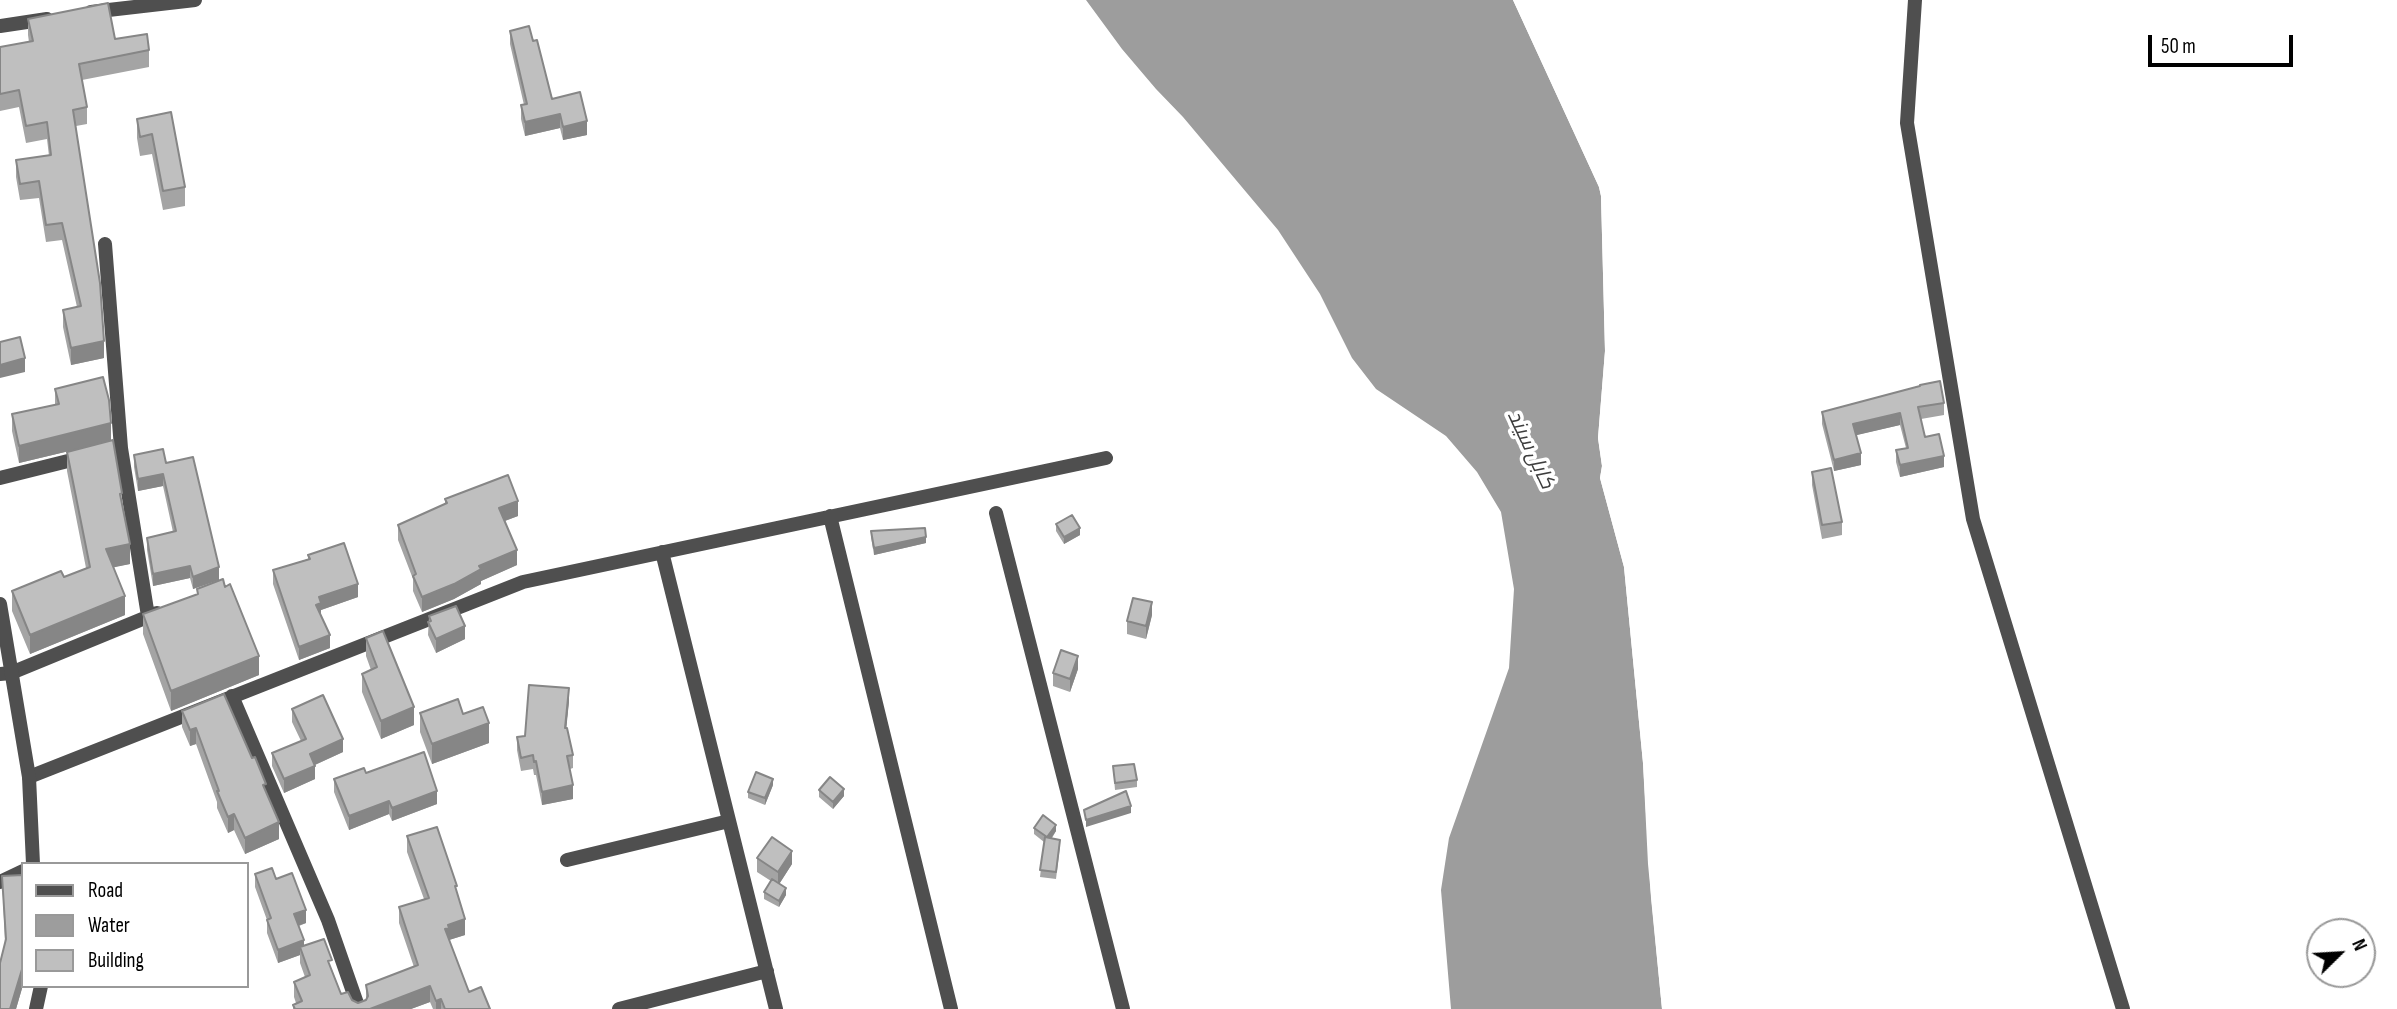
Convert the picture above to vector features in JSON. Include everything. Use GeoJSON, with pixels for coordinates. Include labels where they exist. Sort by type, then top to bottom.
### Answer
{"type":"FeatureCollection","features":[{"type":"Feature","properties":{"kind":"street"},"geometry":{"type":"LineString","coordinates":[[0,26],[195,0]]}},
{"type":"Feature","properties":{"kind":"street"},"geometry":{"type":"LineString","coordinates":[[1915,0],[1907,123],[1973,519],[2123,1009]]}},
{"type":"Feature","properties":{"kind":"street"},"geometry":{"type":"LineString","coordinates":[[105,244],[108,451],[148,616]]}},
{"type":"Feature","properties":{"kind":"street"},"geometry":{"type":"LineString","coordinates":[[0,478],[108,451]]}},
{"type":"Feature","properties":{"kind":"street"},"geometry":{"type":"LineString","coordinates":[[29,777],[523,582],[1106,458]]}},
{"type":"Feature","properties":{"kind":"street"},"geometry":{"type":"LineString","coordinates":[[996,513],[1123,1009]]}},
{"type":"Feature","properties":{"kind":"street"},"geometry":{"type":"LineString","coordinates":[[830,516],[951,1009]]}},
{"type":"Feature","properties":{"kind":"street"},"geometry":{"type":"LineString","coordinates":[[662,552],[776,1009]]}},
{"type":"Feature","properties":{"kind":"street"},"geometry":{"type":"LineString","coordinates":[[0,604],[6,673],[29,777],[33,862]]}},
{"type":"Feature","properties":{"kind":"street"},"geometry":{"type":"LineString","coordinates":[[6,673],[173,607]]}},
{"type":"Feature","properties":{"kind":"street"},"geometry":{"type":"LineString","coordinates":[[232,696],[327,920],[359,1009]]}},
{"type":"Feature","properties":{"kind":"street"},"geometry":{"type":"LineString","coordinates":[[567,860],[729,821]]}},
{"type":"Feature","properties":{"kind":"street"},"geometry":{"type":"LineString","coordinates":[[0,882],[21,872]]}},
{"type":"Feature","properties":{"kind":"street"},"geometry":{"type":"LineString","coordinates":[[619,1009],[647,1006],[766,971]]}},
{"type":"Feature","properties":{"kind":"street"},"geometry":{"type":"LineString","coordinates":[[36,1009],[41,988]]}},
{"type":"Feature","properties":{"kind":"water","name":"کابل سيند"},"geometry":{"type":"Polygon","coordinates":[[[1086,0],[1513,0],[1601,196],[1605,351],[1598,438],[1602,466],[1600,478],[1624,567],[1643,763],[1648,864],[1662,1009],[1451,1009],[1441,890],[1449,838],[1509,668],[1514,589],[1501,512],[1477,472],[1446,436],[1376,389],[1352,358],[1320,294],[1278,230],[1122,49],[1086,0]]]}},
{"type":"Feature","properties":{"kind":"pier"},"geometry":{"type":"Polygon","coordinates":[[[1513,0],[1517,0],[1602,186],[1604,196],[1608,351],[1601,438],[1604,478],[1627,566],[1647,762],[1652,864],[1666,1009],[1662,1009],[1651,898],[1643,763],[1624,567],[1600,478],[1602,466],[1598,438],[1605,351],[1601,196],[1513,0]]]}},
{"type":"Feature","properties":{"kind":"building"},"geometry":{"type":"Polygon","coordinates":[[[108,3],[115,39],[147,34],[149,50],[79,64],[87,107],[73,110],[100,283],[104,341],[71,348],[63,310],[81,306],[62,223],[46,225],[39,181],[20,184],[16,160],[51,155],[47,122],[26,126],[19,90],[0,94],[0,47],[33,41],[28,19],[108,3]]]}},
{"type":"Feature","properties":{"kind":"building"},"geometry":{"type":"Polygon","coordinates":[[[529,26],[533,41],[537,40],[552,99],[580,92],[587,121],[563,127],[560,114],[525,122],[521,105],[527,104],[510,31],[529,26]]]}},
{"type":"Feature","properties":{"kind":"building"},"geometry":{"type":"Polygon","coordinates":[[[171,112],[185,187],[163,191],[152,134],[140,137],[137,119],[171,112]]]}},
{"type":"Feature","properties":{"kind":"building"},"geometry":{"type":"Polygon","coordinates":[[[20,337],[25,358],[0,365],[0,342],[20,337]]]}},
{"type":"Feature","properties":{"kind":"building"},"geometry":{"type":"Polygon","coordinates":[[[103,377],[111,423],[19,446],[12,414],[59,404],[55,389],[103,377]]]}},
{"type":"Feature","properties":{"kind":"building"},"geometry":{"type":"Polygon","coordinates":[[[1940,381],[1944,403],[1918,407],[1925,437],[1939,434],[1944,456],[1900,465],[1896,450],[1908,448],[1900,413],[1853,424],[1861,453],[1834,460],[1822,412],[1940,381]]]}},
{"type":"Feature","properties":{"kind":"building"},"geometry":{"type":"Polygon","coordinates":[[[113,440],[130,544],[106,549],[125,596],[30,635],[12,591],[61,571],[64,577],[90,567],[67,452],[113,440]]]}},
{"type":"Feature","properties":{"kind":"building"},"geometry":{"type":"Polygon","coordinates":[[[163,449],[166,463],[193,457],[219,567],[193,577],[190,566],[153,574],[147,538],[176,531],[163,474],[138,479],[134,455],[163,449]]]}},
{"type":"Feature","properties":{"kind":"building"},"geometry":{"type":"Polygon","coordinates":[[[1831,468],[1842,522],[1822,525],[1812,472],[1831,468]]]}},
{"type":"Feature","properties":{"kind":"building"},"geometry":{"type":"Polygon","coordinates":[[[508,475],[518,501],[499,508],[517,550],[479,566],[481,569],[454,584],[422,597],[398,525],[447,503],[445,499],[508,475]]]}},
{"type":"Feature","properties":{"kind":"building"},"geometry":{"type":"Polygon","coordinates":[[[1072,515],[1080,528],[1064,537],[1056,524],[1072,515]]]}},
{"type":"Feature","properties":{"kind":"building"},"geometry":{"type":"Polygon","coordinates":[[[925,528],[926,537],[874,548],[871,531],[925,528]]]}},
{"type":"Feature","properties":{"kind":"building"},"geometry":{"type":"Polygon","coordinates":[[[344,543],[358,584],[319,597],[321,603],[316,605],[330,635],[299,647],[273,570],[310,559],[308,555],[344,543]]]}},
{"type":"Feature","properties":{"kind":"building"},"geometry":{"type":"Polygon","coordinates":[[[223,579],[225,587],[230,584],[259,656],[171,691],[143,614],[198,594],[197,589],[223,579]]]}},
{"type":"Feature","properties":{"kind":"building"},"geometry":{"type":"Polygon","coordinates":[[[1133,598],[1152,602],[1146,626],[1127,621],[1133,598]]]}},
{"type":"Feature","properties":{"kind":"building"},"geometry":{"type":"Polygon","coordinates":[[[456,606],[465,626],[436,639],[428,622],[431,621],[429,616],[456,606]]]}},
{"type":"Feature","properties":{"kind":"building"},"geometry":{"type":"Polygon","coordinates":[[[383,631],[414,707],[381,721],[362,674],[377,667],[366,638],[383,631]]]}},
{"type":"Feature","properties":{"kind":"building"},"geometry":{"type":"Polygon","coordinates":[[[1061,650],[1078,656],[1070,679],[1053,673],[1061,650]]]}},
{"type":"Feature","properties":{"kind":"building"},"geometry":{"type":"Polygon","coordinates":[[[529,685],[569,688],[565,728],[573,755],[567,756],[573,785],[542,792],[533,755],[521,758],[517,737],[525,736],[529,685]]]}},
{"type":"Feature","properties":{"kind":"building"},"geometry":{"type":"Polygon","coordinates":[[[224,694],[252,758],[255,757],[266,784],[263,785],[279,822],[245,838],[234,814],[228,817],[196,728],[190,730],[182,711],[224,694]]]}},
{"type":"Feature","properties":{"kind":"building"},"geometry":{"type":"Polygon","coordinates":[[[323,695],[343,739],[310,754],[315,766],[284,779],[272,753],[306,739],[292,709],[323,695]]]}},
{"type":"Feature","properties":{"kind":"building"},"geometry":{"type":"Polygon","coordinates":[[[458,699],[463,714],[483,707],[489,723],[432,744],[420,713],[458,699]]]}},
{"type":"Feature","properties":{"kind":"building"},"geometry":{"type":"Polygon","coordinates":[[[424,752],[437,791],[392,808],[389,801],[349,816],[334,779],[364,768],[366,773],[424,752]]]}},
{"type":"Feature","properties":{"kind":"building"},"geometry":{"type":"Polygon","coordinates":[[[1134,764],[1137,780],[1115,783],[1113,766],[1134,764]]]}},
{"type":"Feature","properties":{"kind":"building"},"geometry":{"type":"Polygon","coordinates":[[[756,772],[773,779],[765,798],[748,792],[756,772]]]}},
{"type":"Feature","properties":{"kind":"building"},"geometry":{"type":"Polygon","coordinates":[[[830,777],[844,789],[833,802],[819,790],[830,777]]]}},
{"type":"Feature","properties":{"kind":"building"},"geometry":{"type":"Polygon","coordinates":[[[1126,791],[1131,806],[1086,820],[1084,810],[1126,791]]]}},
{"type":"Feature","properties":{"kind":"building"},"geometry":{"type":"Polygon","coordinates":[[[1043,815],[1056,825],[1047,837],[1034,828],[1043,815]]]}},
{"type":"Feature","properties":{"kind":"building"},"geometry":{"type":"Polygon","coordinates":[[[437,827],[465,919],[448,925],[449,928],[445,929],[469,992],[481,987],[490,1009],[445,1009],[441,999],[436,1001],[430,986],[370,1009],[295,1009],[293,1005],[302,1001],[294,982],[310,975],[300,947],[324,939],[332,960],[328,961],[341,994],[348,992],[352,1000],[358,1003],[366,1000],[368,996],[366,985],[418,965],[399,907],[429,898],[407,836],[437,827]]]}},
{"type":"Feature","properties":{"kind":"building"},"geometry":{"type":"Polygon","coordinates":[[[772,837],[792,851],[778,872],[757,858],[772,837]]]}},
{"type":"Feature","properties":{"kind":"building"},"geometry":{"type":"Polygon","coordinates":[[[1045,837],[1060,840],[1056,872],[1040,870],[1045,837]]]}},
{"type":"Feature","properties":{"kind":"building"},"geometry":{"type":"Polygon","coordinates":[[[272,868],[276,879],[292,873],[306,910],[294,914],[304,940],[278,950],[267,920],[271,918],[255,874],[272,868]]]}},
{"type":"Feature","properties":{"kind":"building"},"geometry":{"type":"Polygon","coordinates":[[[21,875],[21,973],[10,1009],[0,1009],[0,963],[6,939],[2,876],[21,875]]]}},
{"type":"Feature","properties":{"kind":"building"},"geometry":{"type":"Polygon","coordinates":[[[772,879],[786,888],[779,901],[764,892],[772,879]]]}}]}
